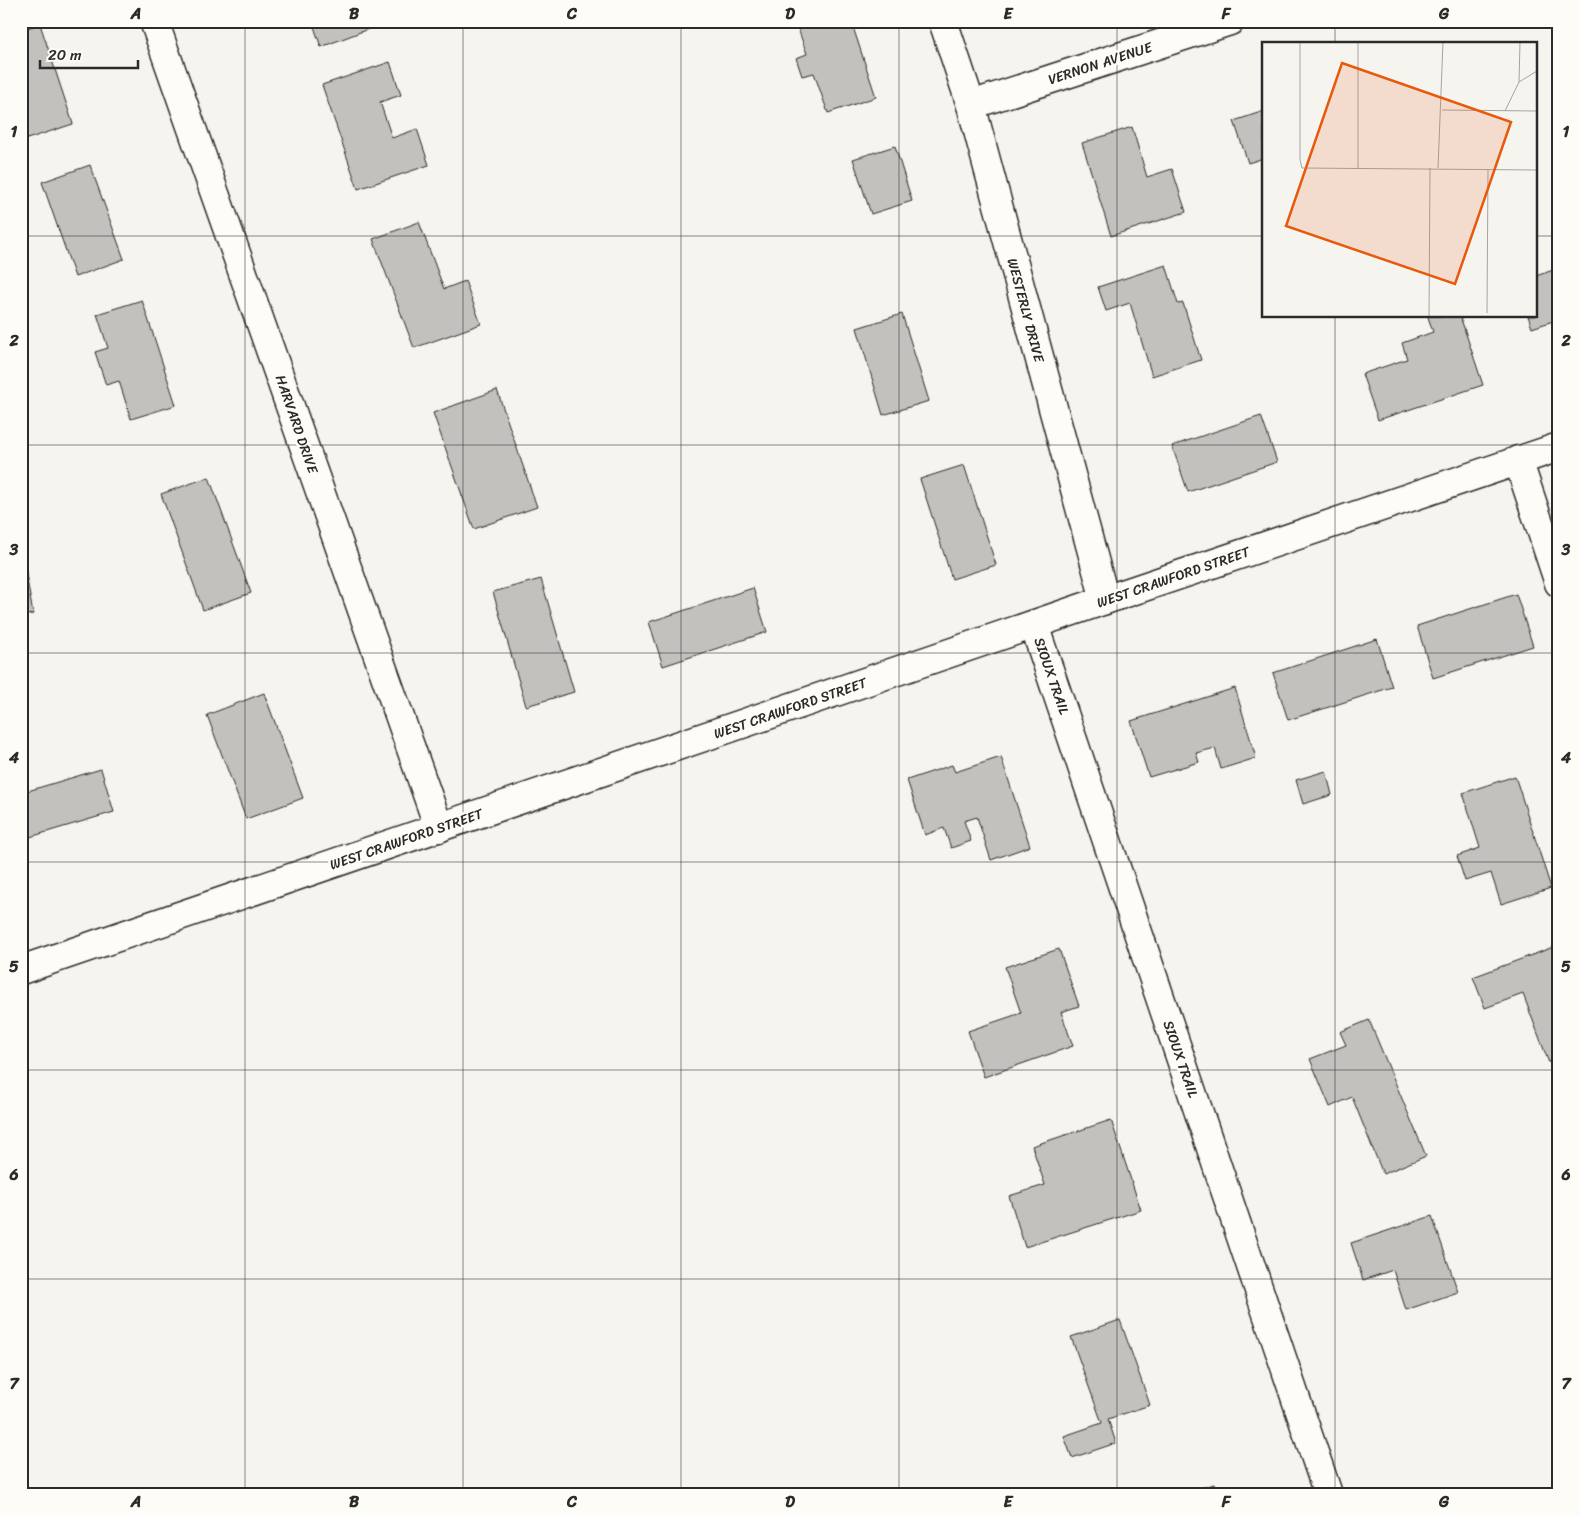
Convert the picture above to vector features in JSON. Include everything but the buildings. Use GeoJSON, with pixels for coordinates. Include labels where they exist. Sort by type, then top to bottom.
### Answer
{"type":"FeatureCollection","features":[{"type":"Feature","properties":{"kind":"street","name":"HARVARD DRIVE"},"geometry":{"type":"LineString","coordinates":[[154,21],[439,828]]}},
{"type":"Feature","properties":{"kind":"street","name":"WESTERLY DRIVE"},"geometry":{"type":"LineString","coordinates":[[942,21],[971,105],[1105,600]]}},
{"type":"Feature","properties":{"kind":"street","name":"VERNON AVENUE"},"geometry":{"type":"LineString","coordinates":[[971,105],[1230,21]]}},
{"type":"Feature","properties":{"kind":"street","name":"WEST CRAWFORD STREET"},"geometry":{"type":"LineString","coordinates":[[21,970],[1559,447]]}},
{"type":"Feature","properties":{"kind":"street"},"geometry":{"type":"LineString","coordinates":[[1518,460],[1559,583]]}},
{"type":"Feature","properties":{"kind":"street","name":"SIOUX TRAIL"},"geometry":{"type":"LineString","coordinates":[[1034,625],[1328,1494]]}}]}
